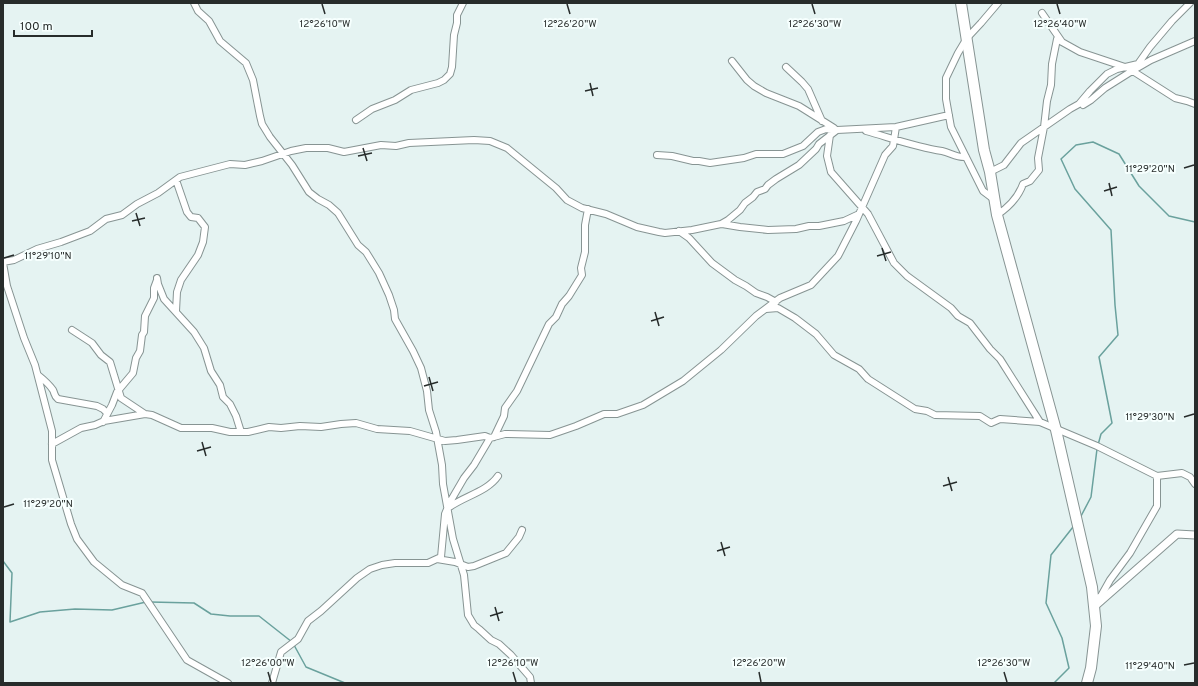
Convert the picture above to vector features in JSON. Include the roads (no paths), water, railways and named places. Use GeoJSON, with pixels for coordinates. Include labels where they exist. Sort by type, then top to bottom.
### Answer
{"type":"FeatureCollection","features":[{"type":"Feature","properties":{"kind":"highway"},"geometry":{"type":"LineString","coordinates":[[961,3],[984,150],[990,172],[997,215],[1056,430],[1086,554],[1096,626],[1091,668],[1087,683]]}},
{"type":"Feature","properties":{"kind":"street"},"geometry":{"type":"LineString","coordinates":[[194,3],[198,11],[209,21],[220,41],[246,63],[253,80],[257,106],[262,124],[282,154],[292,165],[308,192],[329,205],[338,214],[358,245],[366,252],[379,273],[389,295],[394,319],[413,350],[421,368],[442,465],[443,484],[452,538],[464,575],[468,615],[479,630],[491,640],[500,644],[511,655],[530,677],[531,683]]}},
{"type":"Feature","properties":{"kind":"street"},"geometry":{"type":"LineString","coordinates":[[356,120],[372,109],[395,100],[411,90],[438,83],[450,74],[457,15],[463,3]]}},
{"type":"Feature","properties":{"kind":"street"},"geometry":{"type":"LineString","coordinates":[[995,200],[983,191],[951,127],[946,100],[946,78],[967,38],[998,3]]}},
{"type":"Feature","properties":{"kind":"street"},"geometry":{"type":"LineString","coordinates":[[990,172],[1004,165],[1021,143],[1070,108],[1079,104],[1107,74],[1138,64],[1172,21],[1190,3]]}},
{"type":"Feature","properties":{"kind":"street"},"geometry":{"type":"LineString","coordinates":[[1042,13],[1062,42]]}},
{"type":"Feature","properties":{"kind":"street"},"geometry":{"type":"LineString","coordinates":[[997,215],[1009,207],[1020,193],[1023,184],[1030,181],[1039,170],[1038,158],[1057,39],[1080,52],[1126,67],[1146,78],[1175,98],[1187,100],[1195,104]]}},
{"type":"Feature","properties":{"kind":"street"},"geometry":{"type":"LineString","coordinates":[[1083,105],[1132,70],[1195,41]]}},
{"type":"Feature","properties":{"kind":"street"},"geometry":{"type":"LineString","coordinates":[[732,61],[747,80],[754,86],[799,106],[837,130]]}},
{"type":"Feature","properties":{"kind":"street"},"geometry":{"type":"LineString","coordinates":[[786,67],[808,89],[822,121]]}},
{"type":"Feature","properties":{"kind":"street"},"geometry":{"type":"LineString","coordinates":[[657,154],[693,161],[710,162],[744,158],[756,154],[783,154],[803,146],[818,132],[826,129],[863,130],[896,127],[949,115]]}},
{"type":"Feature","properties":{"kind":"street"},"geometry":{"type":"LineString","coordinates":[[52,444],[81,428],[145,414],[152,415],[181,428],[205,428],[241,432],[269,427],[321,427],[356,423],[377,429],[410,432],[452,441],[485,436],[492,438],[505,434],[550,434],[576,426],[604,414],[617,414],[643,405],[683,381],[780,298],[811,285],[838,256],[861,210],[882,160],[893,146],[896,127]]}},
{"type":"Feature","properties":{"kind":"street"},"geometry":{"type":"LineString","coordinates":[[722,224],[736,214],[757,192],[765,189],[776,179],[799,165],[837,130]]}},
{"type":"Feature","properties":{"kind":"street"},"geometry":{"type":"LineString","coordinates":[[863,130],[886,137],[895,138],[926,149],[942,151],[959,158],[966,157]]}},
{"type":"Feature","properties":{"kind":"street"},"geometry":{"type":"LineString","coordinates":[[830,135],[827,156],[831,172],[861,210],[868,214],[894,262],[907,276],[951,308],[958,316],[970,322],[990,349],[1000,359],[1040,422]]}},
{"type":"Feature","properties":{"kind":"street"},"geometry":{"type":"LineString","coordinates":[[228,683],[187,660],[142,593],[122,585],[94,562],[78,539],[65,504],[52,460],[52,431],[36,365],[24,338],[7,286],[3,263],[14,260],[37,249],[90,231],[106,219],[122,215],[137,204],[158,193],[180,177],[230,164],[245,165],[306,148],[328,148],[344,152],[382,145],[396,146],[409,143],[474,140],[490,141],[507,148],[556,188],[567,200],[582,208],[606,214],[637,227],[658,232],[679,232],[722,224],[772,230],[796,229],[844,221],[854,218],[861,210]]}},
{"type":"Feature","properties":{"kind":"street"},"geometry":{"type":"LineString","coordinates":[[176,180],[186,212],[191,217],[198,218],[205,226],[198,256],[181,280],[177,292],[176,311]]}},
{"type":"Feature","properties":{"kind":"street"},"geometry":{"type":"LineString","coordinates":[[272,683],[282,652],[298,639],[308,621],[363,573],[370,568],[382,565],[395,563],[428,563],[441,557],[445,514],[464,478],[492,438],[504,416],[505,408],[517,391],[549,324],[556,317],[562,304],[569,296],[582,274],[581,268],[585,252],[585,225],[588,209]]}},
{"type":"Feature","properties":{"kind":"street"},"geometry":{"type":"LineString","coordinates":[[679,232],[689,238],[712,263],[735,280],[756,293],[776,302]]}},
{"type":"Feature","properties":{"kind":"street"},"geometry":{"type":"LineString","coordinates":[[103,422],[119,390],[133,373],[144,332],[144,316],[154,298],[154,288],[157,278],[164,299],[194,332],[204,348],[211,371],[220,385],[223,397],[230,404],[236,416],[241,432]]}},
{"type":"Feature","properties":{"kind":"street"},"geometry":{"type":"LineString","coordinates":[[766,309],[778,308],[795,318],[816,334],[834,355],[858,369],[868,379],[915,409],[927,411],[935,415],[980,416],[991,423],[1000,419],[1040,422],[1097,446],[1157,476],[1182,473],[1190,477],[1195,484]]}},
{"type":"Feature","properties":{"kind":"street"},"geometry":{"type":"LineString","coordinates":[[72,330],[92,343],[100,354],[110,362],[123,400],[145,414]]}},
{"type":"Feature","properties":{"kind":"street"},"geometry":{"type":"LineString","coordinates":[[38,375],[54,391],[55,396],[58,399],[97,406],[103,408],[107,413]]}},
{"type":"Feature","properties":{"kind":"street"},"geometry":{"type":"LineString","coordinates":[[448,508],[482,490],[498,476]]}},
{"type":"Feature","properties":{"kind":"street"},"geometry":{"type":"LineString","coordinates":[[1094,603],[1101,596],[1110,580],[1130,553],[1157,506],[1157,476]]}},
{"type":"Feature","properties":{"kind":"street"},"geometry":{"type":"LineString","coordinates":[[437,559],[468,567],[474,566],[506,553],[519,537],[522,530]]}},
{"type":"Feature","properties":{"kind":"street"},"geometry":{"type":"LineString","coordinates":[[1094,603],[1177,534],[1195,535]]}},
{"type":"Feature","properties":{"kind":"waterway"},"geometry":{"type":"LineString","coordinates":[[1098,445],[1101,434],[1112,423],[1099,357],[1118,335],[1111,230],[1075,189],[1061,159],[1076,145],[1093,142],[1119,154],[1139,186],[1169,216],[1195,222]]}},
{"type":"Feature","properties":{"kind":"waterway"},"geometry":{"type":"LineString","coordinates":[[1080,518],[1091,497],[1097,449]]}},
{"type":"Feature","properties":{"kind":"waterway"},"geometry":{"type":"LineString","coordinates":[[1054,683],[1069,668],[1062,638],[1046,603],[1051,555],[1073,527]]}},
{"type":"Feature","properties":{"kind":"waterway"},"geometry":{"type":"LineString","coordinates":[[3,561],[12,573],[10,622],[40,612],[75,609],[112,610],[146,602]]}},
{"type":"Feature","properties":{"kind":"waterway"},"geometry":{"type":"LineString","coordinates":[[150,602],[194,603],[211,614],[230,616],[259,616],[292,642]]}},
{"type":"Feature","properties":{"kind":"waterway"},"geometry":{"type":"LineString","coordinates":[[294,645],[306,667],[345,683]]}}]}
